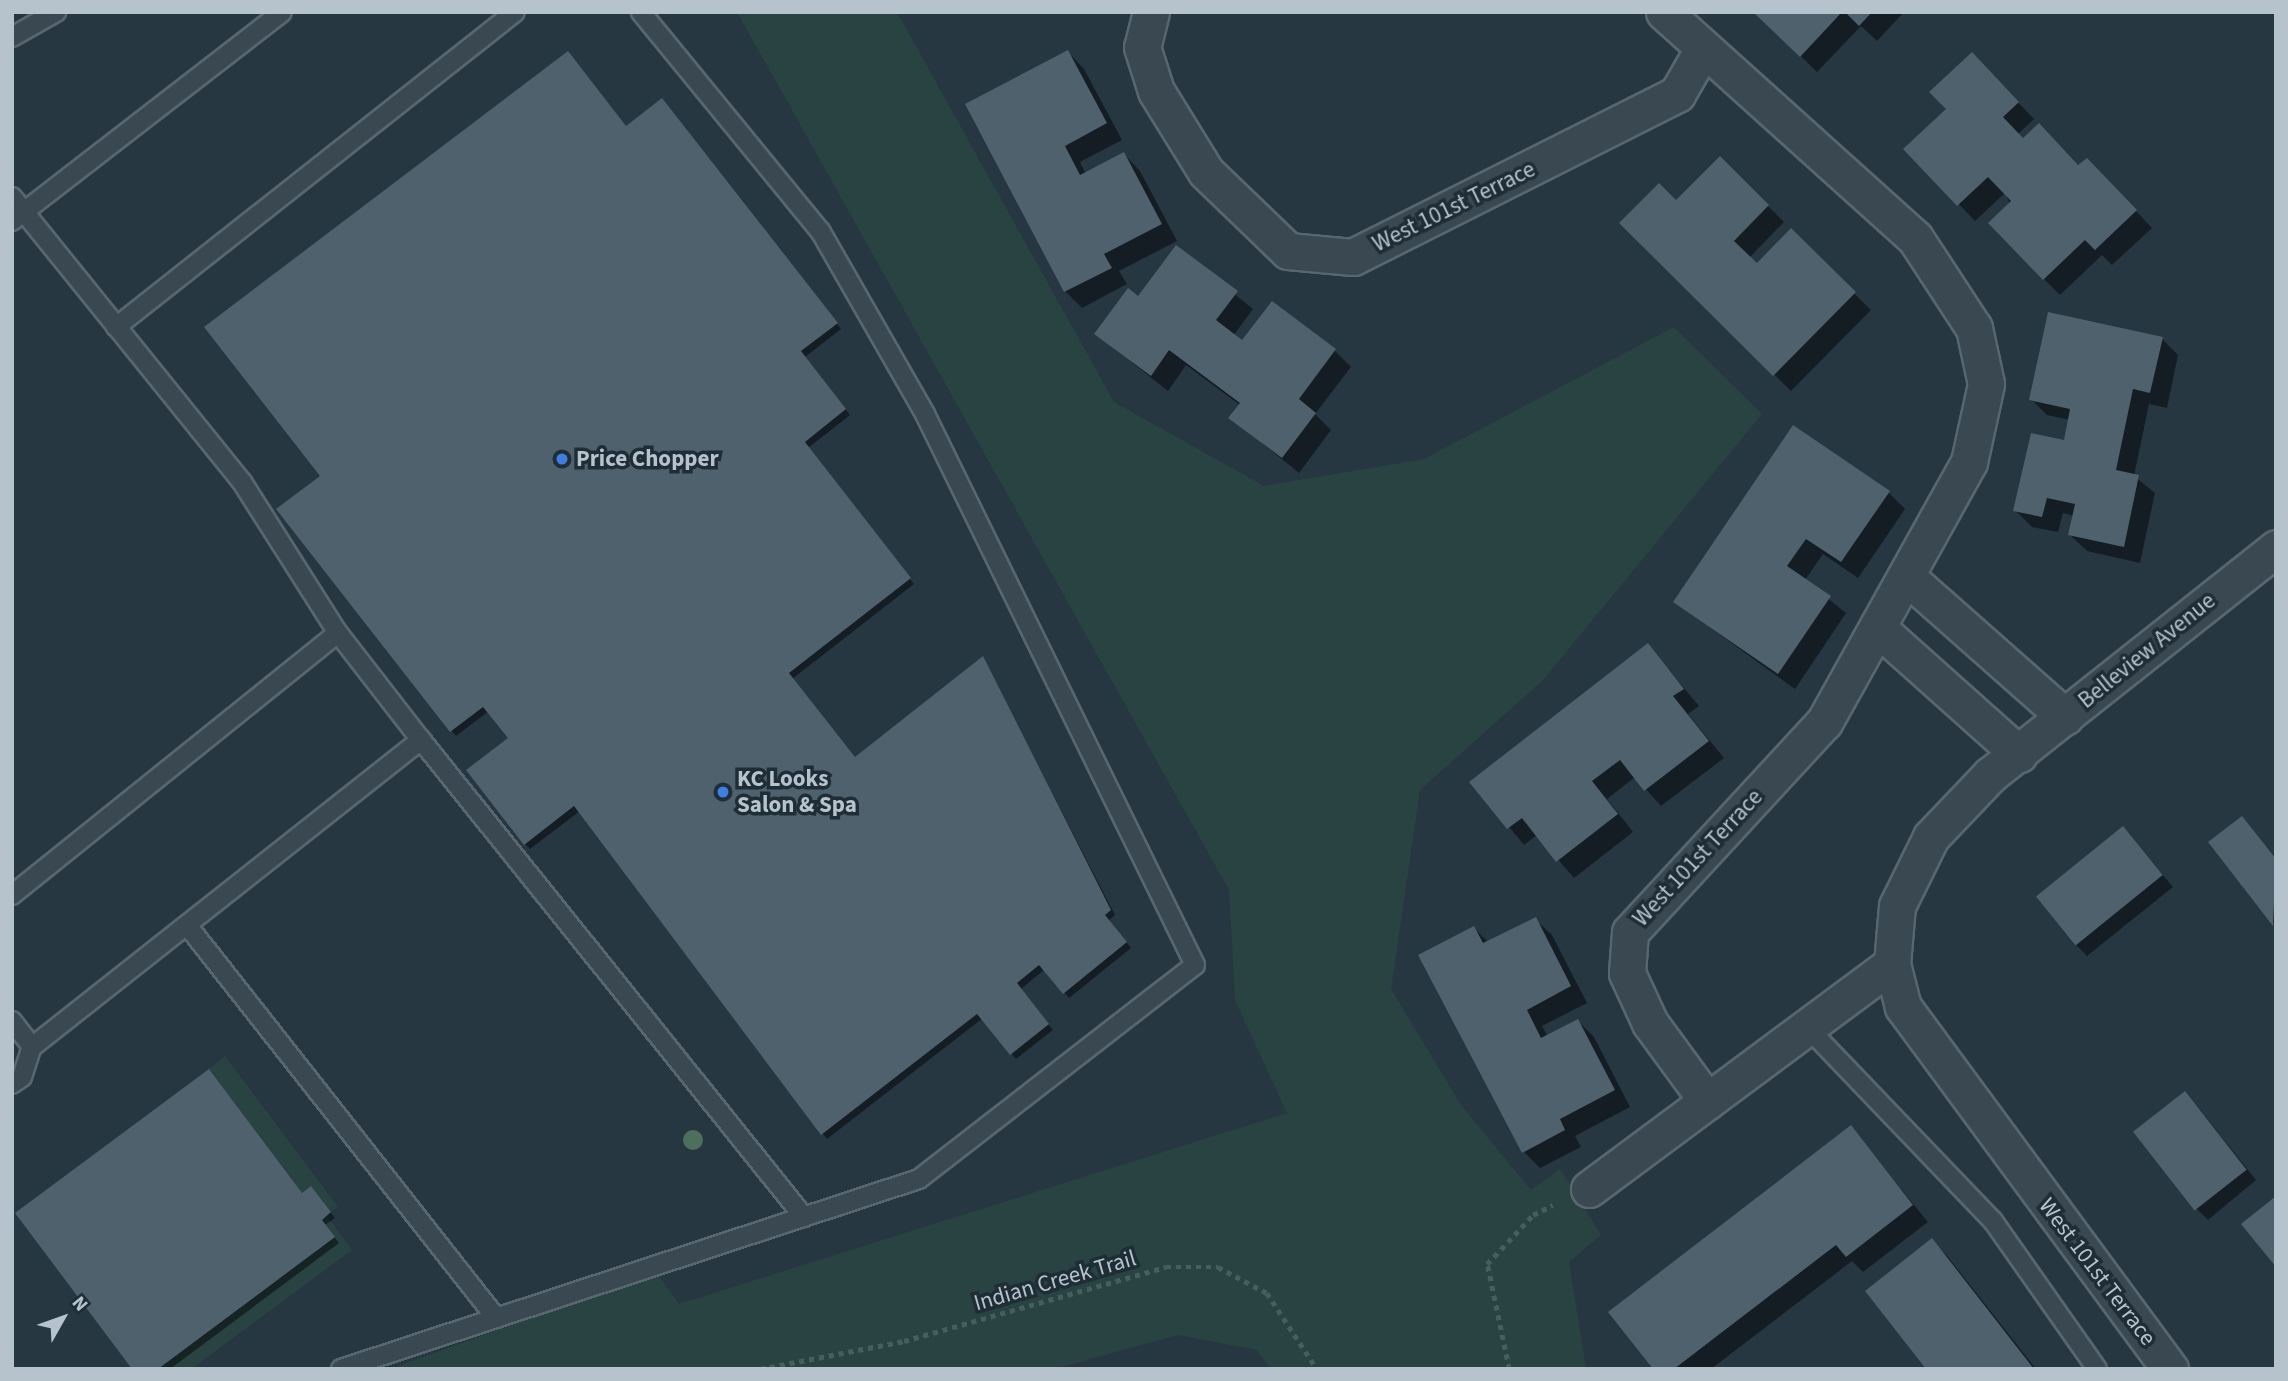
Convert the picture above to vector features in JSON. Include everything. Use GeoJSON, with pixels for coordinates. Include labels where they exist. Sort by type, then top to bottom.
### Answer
{"type":"FeatureCollection","features":[{"type":"Feature","properties":{"kind":"street","name":"West 101st Terrace"},"geometry":{"type":"LineString","coordinates":[[1151,12],[1142,47],[1156,91],[1206,172],[1288,251],[1353,257],[1677,94],[1703,49]]}},
{"type":"Feature","properties":{"kind":"street","name":"West 101st Terrace"},"geometry":{"type":"LineString","coordinates":[[1664,12],[1915,238],[1974,328],[1986,384],[1969,462],[1879,629],[1825,722],[1630,932],[1627,973],[1644,1011],[1707,1101]]}},
{"type":"Feature","properties":{"kind":"street","name":"Belleview Avenue"},"geometry":{"type":"LineString","coordinates":[[2019,754],[2276,548]]}},
{"type":"Feature","properties":{"kind":"street"},"geometry":{"type":"LineString","coordinates":[[1907,577],[2065,717]]}},
{"type":"Feature","properties":{"kind":"street"},"geometry":{"type":"LineString","coordinates":[[1879,629],[2019,754]]}},
{"type":"Feature","properties":{"kind":"street","name":"West 101st Terrace"},"geometry":{"type":"LineString","coordinates":[[2019,754],[1931,837],[1897,906],[1892,964],[1903,1007],[1924,1042],[2169,1369]]}},
{"type":"Feature","properties":{"kind":"street"},"geometry":{"type":"LineString","coordinates":[[1589,1189],[1892,964]]}},
{"type":"Feature","properties":{"kind":"lane"},"geometry":{"type":"LineString","coordinates":[[12,37],[56,12]]}},
{"type":"Feature","properties":{"kind":"lane"},"geometry":{"type":"LineString","coordinates":[[18,216],[282,12]]}},
{"type":"Feature","properties":{"kind":"lane"},"geometry":{"type":"LineString","coordinates":[[116,327],[515,12]]}},
{"type":"Feature","properties":{"kind":"lane"},"geometry":{"type":"LineString","coordinates":[[341,1369],[919,1179],[1195,965],[925,414],[820,231],[641,12]]}},
{"type":"Feature","properties":{"kind":"lane"},"geometry":{"type":"LineString","coordinates":[[12,197],[18,216],[116,327],[242,482],[338,633],[421,740],[804,1217]]}},
{"type":"Feature","properties":{"kind":"lane"},"geometry":{"type":"LineString","coordinates":[[12,895],[338,633]]}},
{"type":"Feature","properties":{"kind":"lane"},"geometry":{"type":"LineString","coordinates":[[12,1084],[22,1077],[32,1047],[421,740]]}},
{"type":"Feature","properties":{"kind":"lane"},"geometry":{"type":"LineString","coordinates":[[187,925],[496,1318]]}},
{"type":"Feature","properties":{"kind":"lane"},"geometry":{"type":"LineString","coordinates":[[12,1021],[32,1047]]}},
{"type":"Feature","properties":{"kind":"lane"},"geometry":{"type":"LineString","coordinates":[[1807,1027],[1993,1221],[2097,1369]]}},
{"type":"Feature","properties":{"kind":"path"},"geometry":{"type":"LineString","coordinates":[[1509,1369],[1487,1264],[1533,1214],[1589,1189]]}},
{"type":"Feature","properties":{"kind":"path","name":"Indian Creek Trail"},"geometry":{"type":"LineString","coordinates":[[760,1369],[904,1340],[1166,1267],[1218,1267],[1267,1293],[1317,1369]]}},
{"type":"Feature","properties":{"kind":"green space"},"geometry":{"type":"Polygon","coordinates":[[[737,12],[897,12],[1114,402],[1264,486],[1424,459],[1674,327],[1762,414],[1543,680],[1420,790],[1391,989],[1461,1105],[1531,1190],[1560,1169],[1601,1235],[1569,1262],[1586,1369],[1271,1369],[1257,1350],[1178,1335],[1054,1369],[390,1369],[657,1273],[679,1304],[1287,1113],[1235,1000],[1229,890],[737,12]]]}},
{"type":"Feature","properties":{"kind":"green space"},"geometry":{"type":"Polygon","coordinates":[[[225,1056],[338,1207],[331,1212],[311,1186],[302,1193],[209,1069],[225,1056]]]}},
{"type":"Feature","properties":{"kind":"green space"},"geometry":{"type":"Polygon","coordinates":[[[327,1216],[352,1250],[191,1369],[158,1369],[335,1237],[322,1220],[327,1216]]]}},
{"type":"Feature","properties":{"kind":"building"},"geometry":{"type":"Polygon","coordinates":[[[1753,12],[1842,12],[1800,57],[1753,12]]]}},
{"type":"Feature","properties":{"kind":"building"},"geometry":{"type":"Polygon","coordinates":[[[1845,12],[1872,12],[1859,26],[1845,12]]]}},
{"type":"Feature","properties":{"kind":"building"},"geometry":{"type":"Polygon","coordinates":[[[1068,50],[1107,123],[1065,146],[1080,175],[1124,152],[1162,224],[1104,254],[1112,268],[1064,292],[965,104],[1068,50]]]}},
{"type":"Feature","properties":{"kind":"building","name":"Price Chopper"},"geometry":{"type":"Polygon","coordinates":[[[568,51],[626,126],[662,98],[838,323],[801,351],[846,409],[805,442],[911,578],[789,673],[855,757],[983,656],[1111,910],[1105,915],[1127,942],[1063,994],[1039,965],[1017,983],[1049,1024],[1010,1055],[977,1014],[821,1135],[574,806],[524,845],[466,770],[508,738],[483,707],[450,732],[276,509],[320,476],[204,327],[568,51]]]}},
{"type":"Feature","properties":{"kind":"building"},"geometry":{"type":"Polygon","coordinates":[[[1972,52],[2019,102],[2003,117],[2023,138],[2039,123],[2078,165],[2087,158],[2137,210],[2095,250],[2085,240],[2043,280],[1988,223],[2011,201],[1988,177],[1957,206],[1903,149],[1946,109],[1929,92],[1972,52]]]}},
{"type":"Feature","properties":{"kind":"building"},"geometry":{"type":"Polygon","coordinates":[[[1720,156],[1769,205],[1734,241],[1757,263],[1791,228],[1856,292],[1773,376],[1619,223],[1659,183],[1676,200],[1720,156]]]}},
{"type":"Feature","properties":{"kind":"building"},"geometry":{"type":"Polygon","coordinates":[[[1176,245],[1238,291],[1216,320],[1242,340],[1272,301],[1336,349],[1299,399],[1316,413],[1282,458],[1228,418],[1240,403],[1169,350],[1151,376],[1094,334],[1128,288],[1138,296],[1176,245]]]}},
{"type":"Feature","properties":{"kind":"building"},"geometry":{"type":"Polygon","coordinates":[[[2048,312],[2163,337],[2150,393],[2133,389],[2116,470],[2139,475],[2124,547],[2068,535],[2075,504],[2047,498],[2042,517],[2013,511],[2031,433],[2064,440],[2070,409],[2029,400],[2048,312]]]}},
{"type":"Feature","properties":{"kind":"building"},"geometry":{"type":"Polygon","coordinates":[[[1793,425],[1890,491],[1841,562],[1806,539],[1787,566],[1831,596],[1778,674],[1673,602],[1793,425]]]}},
{"type":"Feature","properties":{"kind":"building"},"geometry":{"type":"Polygon","coordinates":[[[1648,643],[1684,689],[1673,696],[1709,741],[1644,791],[1620,760],[1592,781],[1618,814],[1556,862],[1522,818],[1507,829],[1469,782],[1648,643]]]}},
{"type":"Feature","properties":{"kind":"building"},"geometry":{"type":"Polygon","coordinates":[[[2242,816],[2276,859],[2273,926],[2208,842],[2242,816]]]}},
{"type":"Feature","properties":{"kind":"building"},"geometry":{"type":"Polygon","coordinates":[[[2123,826],[2163,875],[2076,945],[2036,896],[2123,826]]]}},
{"type":"Feature","properties":{"kind":"building"},"geometry":{"type":"Polygon","coordinates":[[[1536,917],[1571,986],[1527,1010],[1541,1038],[1578,1019],[1615,1090],[1560,1119],[1565,1130],[1522,1153],[1418,955],[1474,926],[1483,943],[1536,917]]]}},
{"type":"Feature","properties":{"kind":"building"},"geometry":{"type":"Polygon","coordinates":[[[209,1069],[302,1193],[311,1186],[331,1212],[322,1220],[335,1237],[158,1369],[132,1369],[15,1213],[209,1069]]]}},
{"type":"Feature","properties":{"kind":"building"},"geometry":{"type":"Polygon","coordinates":[[[2185,1091],[2247,1170],[2195,1210],[2133,1132],[2185,1091]]]}},
{"type":"Feature","properties":{"kind":"building"},"geometry":{"type":"Polygon","coordinates":[[[1851,1125],[1913,1205],[1846,1257],[1836,1245],[1674,1369],[1653,1369],[1608,1312],[1851,1125]]]}},
{"type":"Feature","properties":{"kind":"building"},"geometry":{"type":"Polygon","coordinates":[[[2276,1196],[2276,1267],[2241,1224],[2276,1196]]]}},
{"type":"Feature","properties":{"kind":"building"},"geometry":{"type":"Polygon","coordinates":[[[1932,1238],[2034,1369],[1926,1369],[1865,1291],[1932,1238]]]}},
{"type":"Feature","properties":{"kind":"place","name":"Price Chopper"},"geometry":{"type":"Point","coordinates":[562,459]}},
{"type":"Feature","properties":{"kind":"place","name":"KC Looks Salon & Spa"},"geometry":{"type":"Point","coordinates":[723,792]}}]}
